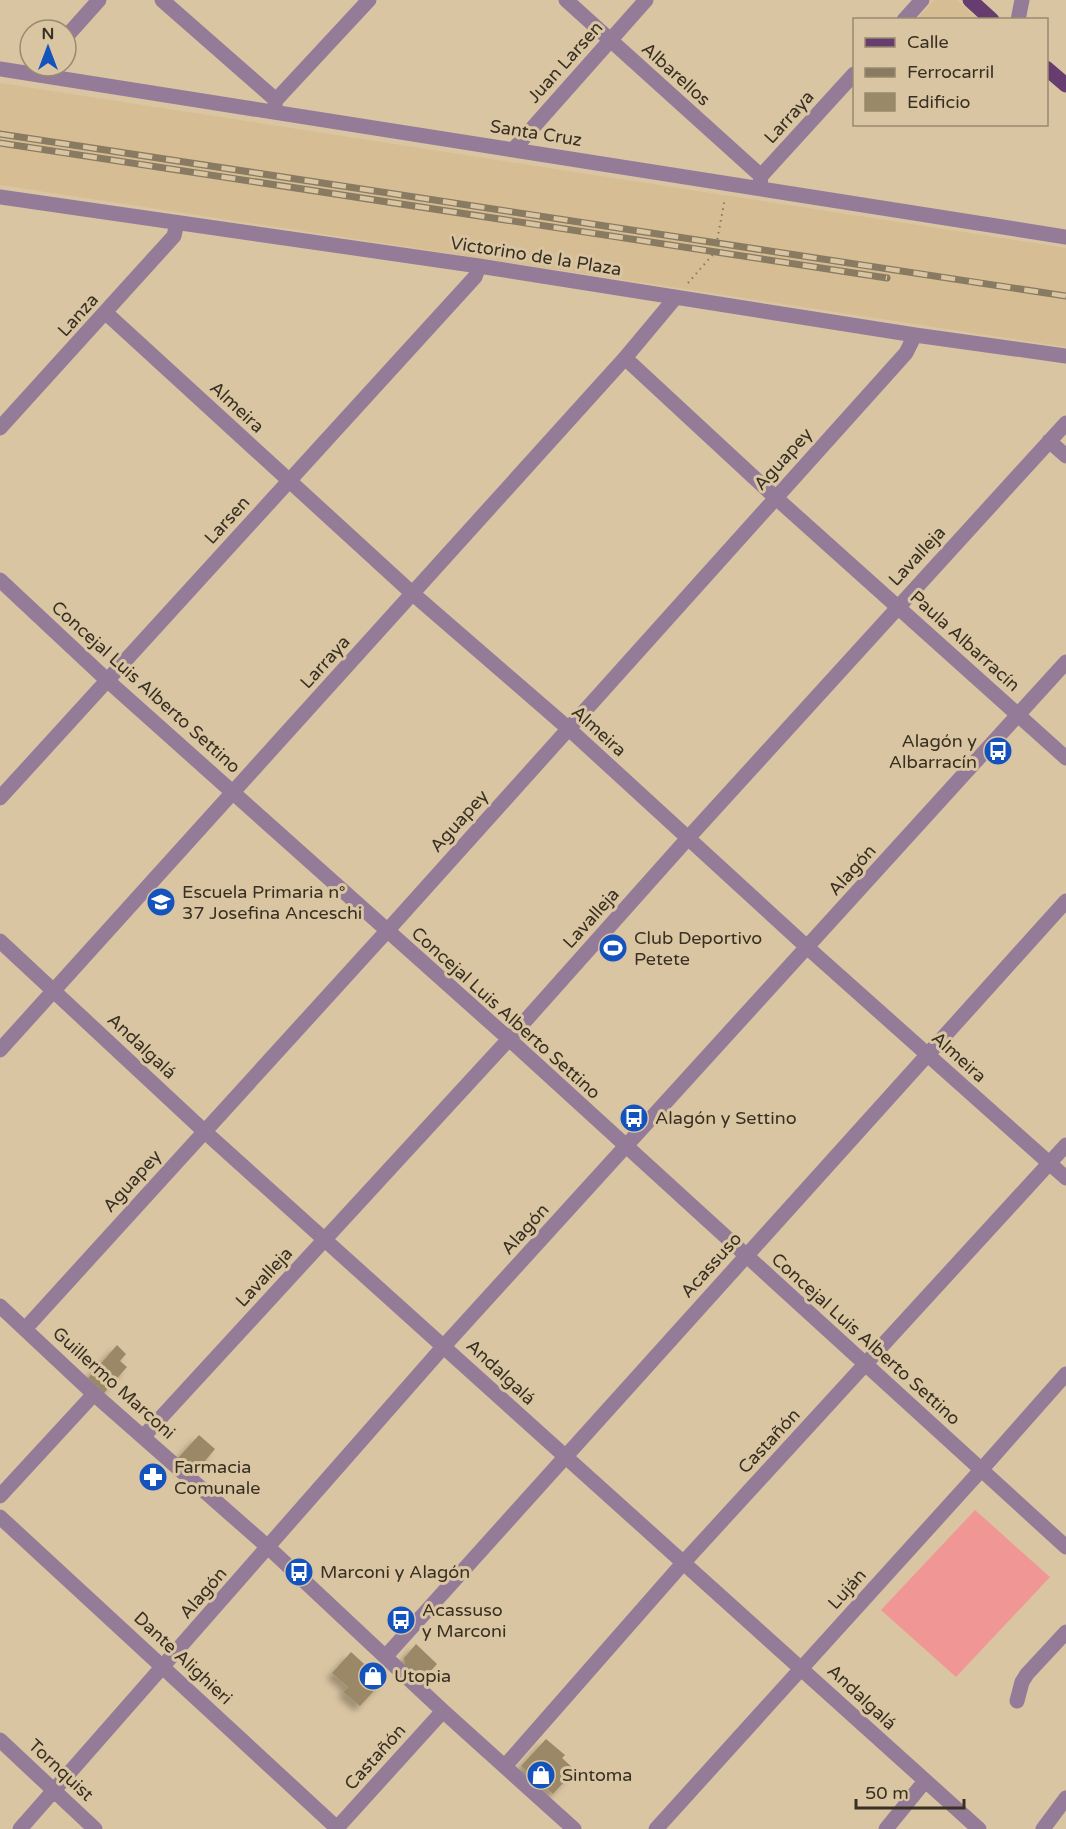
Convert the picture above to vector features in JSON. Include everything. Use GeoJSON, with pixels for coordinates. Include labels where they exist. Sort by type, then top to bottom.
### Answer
{"type":"FeatureCollection","features":[{"type":"Feature","properties":{"kind":"main road"},"geometry":{"type":"LineString","coordinates":[[970,0],[990,18]]}},
{"type":"Feature","properties":{"kind":"main road"},"geometry":{"type":"LineString","coordinates":[[1048,69],[1066,85]]}},
{"type":"Feature","properties":{"kind":"street"},"geometry":{"type":"LineString","coordinates":[[78,24],[99,0]]}},
{"type":"Feature","properties":{"kind":"street"},"geometry":{"type":"LineString","coordinates":[[162,0],[275,106],[369,0]]}},
{"type":"Feature","properties":{"kind":"street","name":"Albarellos"},"geometry":{"type":"LineString","coordinates":[[566,0],[760,182]]}},
{"type":"Feature","properties":{"kind":"street","name":"Juan Larsen"},"geometry":{"type":"LineString","coordinates":[[513,150],[646,0]]}},
{"type":"Feature","properties":{"kind":"street"},"geometry":{"type":"LineString","coordinates":[[906,18],[922,0]]}},
{"type":"Feature","properties":{"kind":"street"},"geometry":{"type":"LineString","coordinates":[[1018,18],[1022,0]]}},
{"type":"Feature","properties":{"kind":"street","name":"Santa Cruz"},"geometry":{"type":"LineString","coordinates":[[0,69],[18,69]]}},
{"type":"Feature","properties":{"kind":"street","name":"Santa Cruz"},"geometry":{"type":"LineString","coordinates":[[78,76],[275,106],[513,150],[728,183],[760,182],[1066,237]]}},
{"type":"Feature","properties":{"kind":"street","name":"Larraya"},"geometry":{"type":"LineString","coordinates":[[760,182],[853,76]]}},
{"type":"Feature","properties":{"kind":"street","name":"Victorino de la Plaza"},"geometry":{"type":"LineString","coordinates":[[0,198],[479,266],[915,335],[1066,356]]}},
{"type":"Feature","properties":{"kind":"street","name":"Lanza"},"geometry":{"type":"LineString","coordinates":[[0,428],[174,237],[177,223]]}},
{"type":"Feature","properties":{"kind":"street","name":"Larsen"},"geometry":{"type":"LineString","coordinates":[[0,798],[475,278],[479,266]]}},
{"type":"Feature","properties":{"kind":"street","name":"Larraya"},"geometry":{"type":"LineString","coordinates":[[0,1050],[625,358],[676,297]]}},
{"type":"Feature","properties":{"kind":"street","name":"Almeira"},"geometry":{"type":"LineString","coordinates":[[106,313],[412,593],[569,729],[808,948],[1066,1178]]}},
{"type":"Feature","properties":{"kind":"street","name":"Aguapey"},"geometry":{"type":"LineString","coordinates":[[25,1329],[387,931],[906,353],[915,335]]}},
{"type":"Feature","properties":{"kind":"street","name":"Paula Albarracín"},"geometry":{"type":"LineString","coordinates":[[625,358],[775,497],[1066,758]]}},
{"type":"Feature","properties":{"kind":"street","name":"Lavalleja"},"geometry":{"type":"LineString","coordinates":[[143,1437],[509,1039],[688,837],[1066,423]]}},
{"type":"Feature","properties":{"kind":"street"},"geometry":{"type":"LineString","coordinates":[[1049,441],[1066,456]]}},
{"type":"Feature","properties":{"kind":"street","name":"Concejal Luis Alberto Settino"},"geometry":{"type":"LineString","coordinates":[[0,580],[108,681],[509,1039],[745,1257],[867,1364],[1066,1546]]}},
{"type":"Feature","properties":{"kind":"street","name":"Alagón"},"geometry":{"type":"LineString","coordinates":[[20,1829],[444,1346],[1066,662]]}},
{"type":"Feature","properties":{"kind":"street","name":"Acassuso"},"geometry":{"type":"LineString","coordinates":[[386,1656],[1066,901]]}},
{"type":"Feature","properties":{"kind":"street","name":"Andalgalá"},"geometry":{"type":"LineString","coordinates":[[0,941],[204,1131],[979,1829]]}},
{"type":"Feature","properties":{"kind":"street","name":"Castañón"},"geometry":{"type":"LineString","coordinates":[[505,1766],[684,1562],[1066,1146]]}},
{"type":"Feature","properties":{"kind":"street","name":"Guillermo Marconi"},"geometry":{"type":"LineString","coordinates":[[0,1306],[94,1394],[269,1548],[443,1711],[574,1829]]}},
{"type":"Feature","properties":{"kind":"street","name":"Luján"},"geometry":{"type":"LineString","coordinates":[[656,1829],[1066,1374]]}},
{"type":"Feature","properties":{"kind":"street"},"geometry":{"type":"LineString","coordinates":[[0,1496],[94,1394]]}},
{"type":"Feature","properties":{"kind":"street","name":"Dante Alighieri"},"geometry":{"type":"LineString","coordinates":[[0,1517],[337,1829]]}},
{"type":"Feature","properties":{"kind":"street"},"geometry":{"type":"LineString","coordinates":[[1017,1701],[1022,1682],[1027,1674],[1066,1632]]}},
{"type":"Feature","properties":{"kind":"street","name":"Castañón"},"geometry":{"type":"LineString","coordinates":[[337,1829],[443,1711]]}},
{"type":"Feature","properties":{"kind":"street","name":"Tornquist"},"geometry":{"type":"LineString","coordinates":[[0,1740],[95,1829]]}},
{"type":"Feature","properties":{"kind":"street"},"geometry":{"type":"LineString","coordinates":[[886,1829],[925,1781]]}},
{"type":"Feature","properties":{"kind":"street"},"geometry":{"type":"LineString","coordinates":[[1043,1829],[1066,1798]]}},
{"type":"Feature","properties":{"kind":"path"},"geometry":{"type":"LineString","coordinates":[[676,297],[716,252],[728,183]]}},
{"type":"Feature","properties":{"kind":"shaded area"},"geometry":{"type":"Polygon","coordinates":[[[934,0],[957,0],[977,18],[918,18],[934,0]]]}},
{"type":"Feature","properties":{"kind":"shaded area"},"geometry":{"type":"Polygon","coordinates":[[[0,83],[1066,248],[1066,347],[0,185],[0,83]]]}},
{"type":"Feature","properties":{"kind":"shaded area"},"geometry":{"type":"Polygon","coordinates":[[[975,1510],[1050,1577],[956,1677],[881,1610],[975,1510]]]}},
{"type":"Feature","properties":{"kind":"building"},"geometry":{"type":"Polygon","coordinates":[[[117,1345],[126,1354],[120,1361],[127,1367],[104,1393],[88,1378],[117,1345]]]}},
{"type":"Feature","properties":{"kind":"building"},"geometry":{"type":"Polygon","coordinates":[[[199,1435],[215,1449],[194,1474],[177,1459],[199,1435]]]}},
{"type":"Feature","properties":{"kind":"building"},"geometry":{"type":"Polygon","coordinates":[[[416,1644],[437,1664],[421,1682],[405,1668],[404,1658],[416,1644]]]}},
{"type":"Feature","properties":{"kind":"building"},"geometry":{"type":"Polygon","coordinates":[[[351,1652],[383,1681],[360,1706],[343,1692],[348,1687],[332,1673],[351,1652]]]}},
{"type":"Feature","properties":{"kind":"building"},"geometry":{"type":"Polygon","coordinates":[[[546,1739],[565,1755],[562,1758],[575,1770],[553,1794],[521,1766],[546,1739]]]}},
{"type":"Feature","properties":{"kind":"railway"},"geometry":{"type":"LineString","coordinates":[[0,134],[1066,296]]}},
{"type":"Feature","properties":{"kind":"railway"},"geometry":{"type":"LineString","coordinates":[[0,143],[887,278]]}},
{"type":"Feature","properties":{"kind":"place","name":"Alagón y Albarracín"},"geometry":{"type":"Point","coordinates":[998,751]}},
{"type":"Feature","properties":{"kind":"place","name":"Escuela Primaria n° 37 Josefina Anceschi"},"geometry":{"type":"Point","coordinates":[161,902]}},
{"type":"Feature","properties":{"kind":"place","name":"Club Deportivo Petete"},"geometry":{"type":"Point","coordinates":[613,948]}},
{"type":"Feature","properties":{"kind":"place","name":"Alagón y Settino"},"geometry":{"type":"Point","coordinates":[634,1118]}},
{"type":"Feature","properties":{"kind":"place","name":"Farmacia Comunale"},"geometry":{"type":"Point","coordinates":[153,1477]}},
{"type":"Feature","properties":{"kind":"place","name":"Marconi y Alagón"},"geometry":{"type":"Point","coordinates":[299,1572]}},
{"type":"Feature","properties":{"kind":"place","name":"Acassuso y Marconi"},"geometry":{"type":"Point","coordinates":[401,1620]}},
{"type":"Feature","properties":{"kind":"place","name":"Utopia"},"geometry":{"type":"Point","coordinates":[373,1676]}},
{"type":"Feature","properties":{"kind":"place","name":"Sintoma"},"geometry":{"type":"Point","coordinates":[541,1775]}}]}
